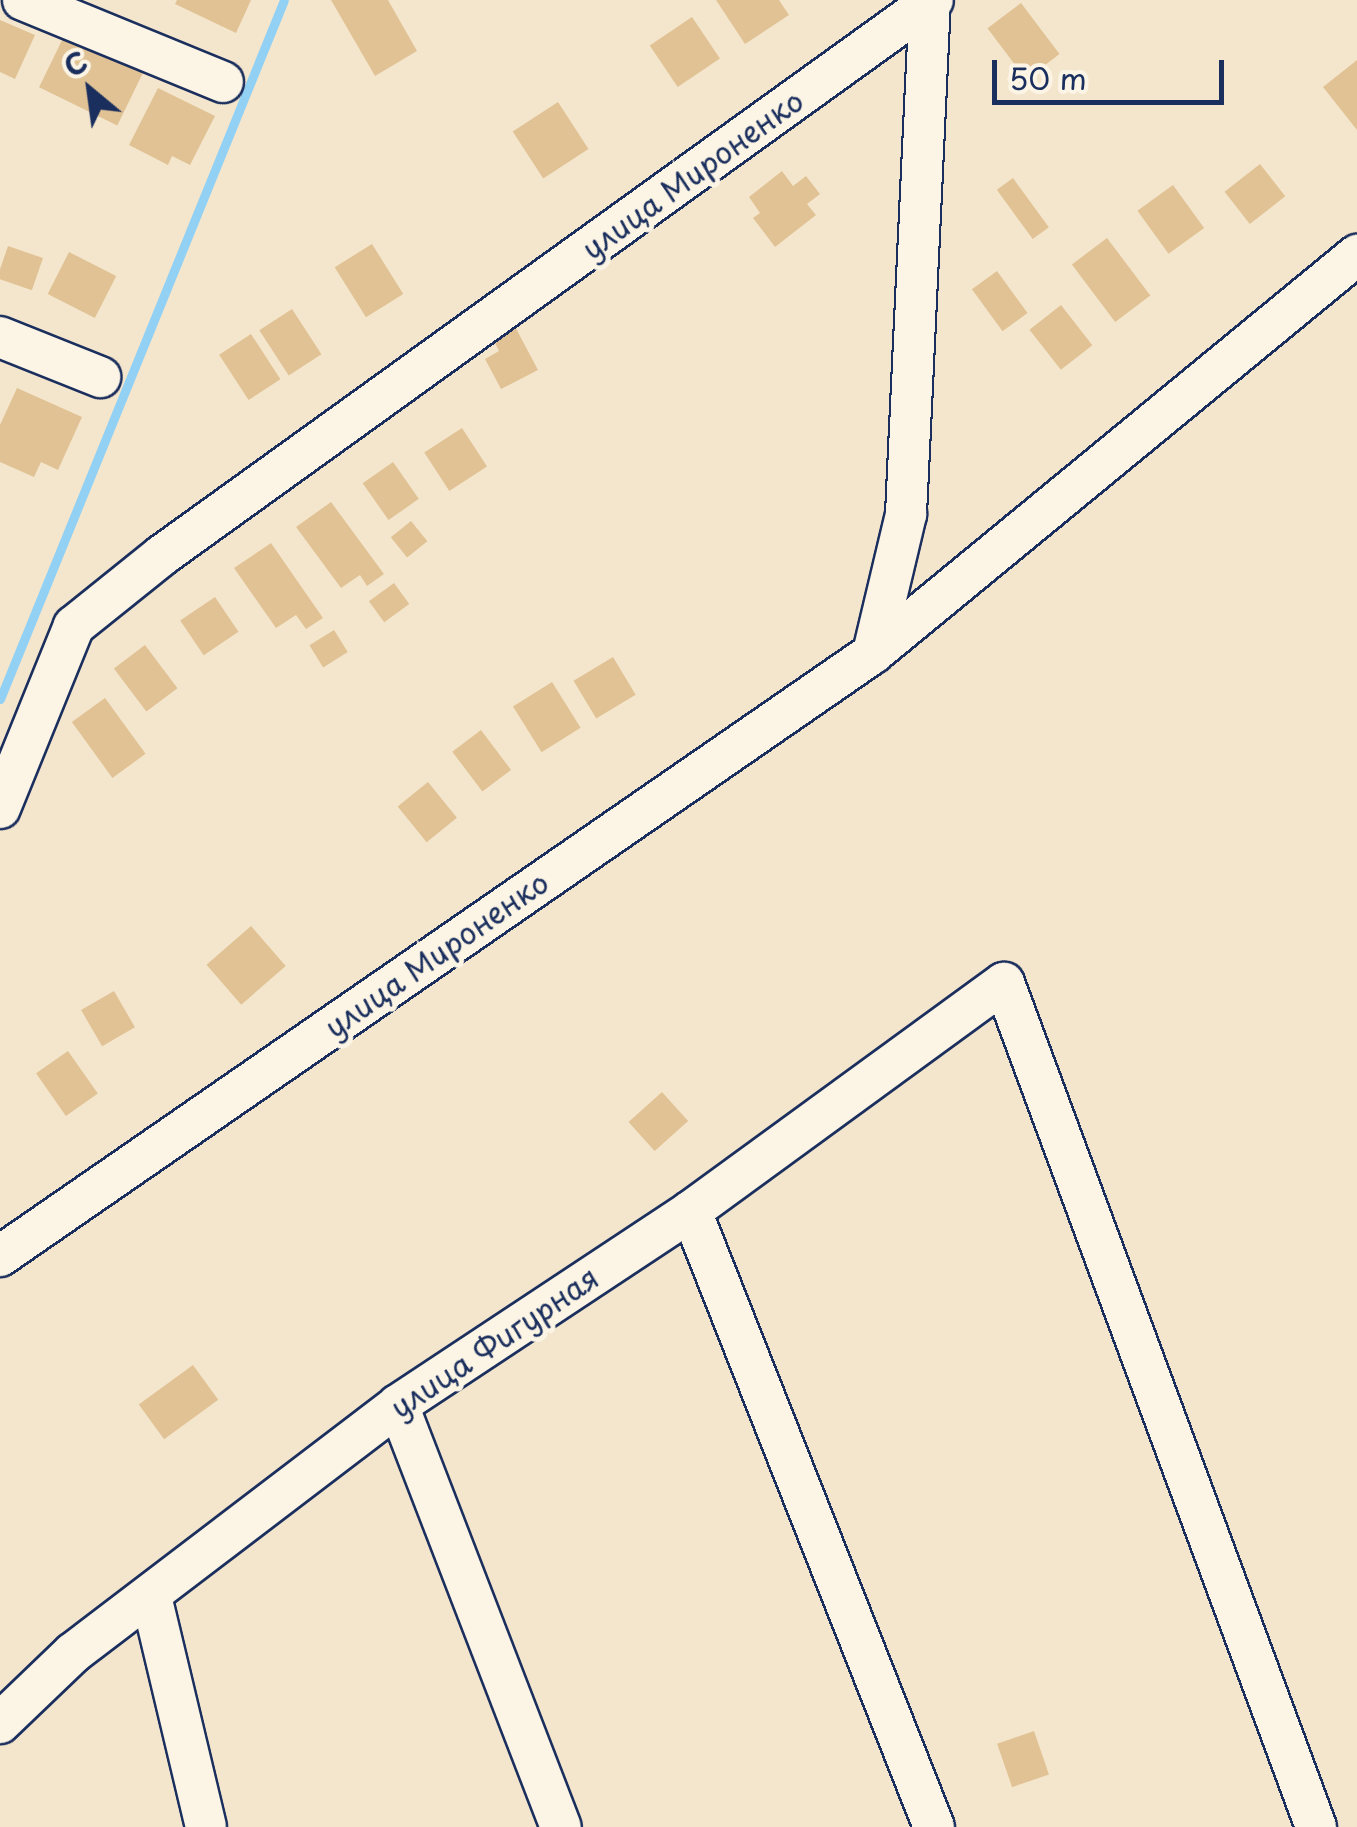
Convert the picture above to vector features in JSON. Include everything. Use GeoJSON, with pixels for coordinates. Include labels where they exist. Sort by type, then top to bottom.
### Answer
{"type":"FeatureCollection","features":[{"type":"Feature","properties":{"kind":"street"},"geometry":{"type":"LineString","coordinates":[[23,0],[223,82]]}},
{"type":"Feature","properties":{"kind":"street","name":"улица Мироненко"},"geometry":{"type":"LineString","coordinates":[[0,808],[74,626],[161,556],[931,1]]}},
{"type":"Feature","properties":{"kind":"street","name":"улица Мироненко"},"geometry":{"type":"LineString","coordinates":[[873,652],[906,514],[931,1]]}},
{"type":"Feature","properties":{"kind":"street","name":"улица Мироненко"},"geometry":{"type":"LineString","coordinates":[[0,1256],[873,652],[1357,256]]}},
{"type":"Feature","properties":{"kind":"street"},"geometry":{"type":"LineString","coordinates":[[0,338],[100,377]]}},
{"type":"Feature","properties":{"kind":"street","name":"улица Фигурная"},"geometry":{"type":"LineString","coordinates":[[0,1723],[73,1653],[398,1404],[691,1212],[1004,984],[1316,1827]]}},
{"type":"Feature","properties":{"kind":"street"},"geometry":{"type":"LineString","coordinates":[[691,1212],[934,1827]]}},
{"type":"Feature","properties":{"kind":"street"},"geometry":{"type":"LineString","coordinates":[[398,1404],[561,1827]]}},
{"type":"Feature","properties":{"kind":"street"},"geometry":{"type":"LineString","coordinates":[[151,1596],[206,1827]]}},
{"type":"Feature","properties":{"kind":"building"},"geometry":{"type":"Polygon","coordinates":[[[177,0],[251,0],[236,33],[175,4],[177,0]]]}},
{"type":"Feature","properties":{"kind":"building"},"geometry":{"type":"Polygon","coordinates":[[[331,0],[388,0],[417,51],[375,76],[331,0]]]}},
{"type":"Feature","properties":{"kind":"building"},"geometry":{"type":"Polygon","coordinates":[[[716,0],[779,0],[789,15],[745,44],[716,0]]]}},
{"type":"Feature","properties":{"kind":"building"},"geometry":{"type":"Polygon","coordinates":[[[1021,3],[1060,54],[1026,79],[987,28],[1021,3]]]}},
{"type":"Feature","properties":{"kind":"building"},"geometry":{"type":"Polygon","coordinates":[[[692,17],[720,58],[678,87],[650,46],[692,17]]]}},
{"type":"Feature","properties":{"kind":"building"},"geometry":{"type":"Polygon","coordinates":[[[0,20],[35,35],[15,79],[0,72],[0,20]]]}},
{"type":"Feature","properties":{"kind":"building"},"geometry":{"type":"Polygon","coordinates":[[[68,28],[146,66],[117,125],[39,87],[68,28]]]}},
{"type":"Feature","properties":{"kind":"building"},"geometry":{"type":"Polygon","coordinates":[[[1357,60],[1357,130],[1323,87],[1357,60]]]}},
{"type":"Feature","properties":{"kind":"building"},"geometry":{"type":"Polygon","coordinates":[[[158,88],[215,116],[190,165],[172,156],[168,165],[129,145],[158,88]]]}},
{"type":"Feature","properties":{"kind":"building"},"geometry":{"type":"Polygon","coordinates":[[[558,102],[588,149],[543,178],[513,131],[558,102]]]}},
{"type":"Feature","properties":{"kind":"building"},"geometry":{"type":"Polygon","coordinates":[[[1260,164],[1285,196],[1250,224],[1225,192],[1260,164]]]}},
{"type":"Feature","properties":{"kind":"building"},"geometry":{"type":"Polygon","coordinates":[[[782,171],[793,186],[806,176],[820,194],[807,204],[816,215],[775,247],[753,218],[760,213],[749,197],[782,171]]]}},
{"type":"Feature","properties":{"kind":"building"},"geometry":{"type":"Polygon","coordinates":[[[1013,178],[1049,227],[1033,239],[997,190],[1013,178]]]}},
{"type":"Feature","properties":{"kind":"building"},"geometry":{"type":"Polygon","coordinates":[[[1173,185],[1204,228],[1169,254],[1137,211],[1173,185]]]}},
{"type":"Feature","properties":{"kind":"building"},"geometry":{"type":"Polygon","coordinates":[[[1107,238],[1150,296],[1115,322],[1072,264],[1107,238]]]}},
{"type":"Feature","properties":{"kind":"building"},"geometry":{"type":"Polygon","coordinates":[[[372,244],[403,294],[366,317],[335,267],[372,244]]]}},
{"type":"Feature","properties":{"kind":"building"},"geometry":{"type":"Polygon","coordinates":[[[8,246],[43,258],[32,290],[0,279],[8,246]]]}},
{"type":"Feature","properties":{"kind":"building"},"geometry":{"type":"Polygon","coordinates":[[[69,252],[116,276],[95,318],[48,294],[69,252]]]}},
{"type":"Feature","properties":{"kind":"building"},"geometry":{"type":"Polygon","coordinates":[[[997,271],[1028,313],[1002,331],[972,289],[997,271]]]}},
{"type":"Feature","properties":{"kind":"building"},"geometry":{"type":"Polygon","coordinates":[[[1061,305],[1092,345],[1061,370],[1029,330],[1061,305]]]}},
{"type":"Feature","properties":{"kind":"building"},"geometry":{"type":"Polygon","coordinates":[[[292,309],[321,354],[289,376],[259,330],[292,309]]]}},
{"type":"Feature","properties":{"kind":"building"},"geometry":{"type":"Polygon","coordinates":[[[511,319],[538,370],[501,389],[485,359],[499,351],[489,331],[511,319]]]}},
{"type":"Feature","properties":{"kind":"building"},"geometry":{"type":"Polygon","coordinates":[[[251,334],[280,379],[249,400],[219,355],[251,334]]]}},
{"type":"Feature","properties":{"kind":"building"},"geometry":{"type":"Polygon","coordinates":[[[17,388],[82,417],[58,470],[41,462],[34,477],[0,462],[0,425],[17,388]]]}},
{"type":"Feature","properties":{"kind":"building"},"geometry":{"type":"Polygon","coordinates":[[[462,428],[487,467],[449,491],[424,453],[462,428]]]}},
{"type":"Feature","properties":{"kind":"building"},"geometry":{"type":"Polygon","coordinates":[[[393,462],[419,499],[389,520],[363,483],[393,462]]]}},
{"type":"Feature","properties":{"kind":"building"},"geometry":{"type":"Polygon","coordinates":[[[331,502],[384,574],[367,586],[360,575],[341,588],[296,527],[331,502]]]}},
{"type":"Feature","properties":{"kind":"building"},"geometry":{"type":"Polygon","coordinates":[[[411,521],[427,541],[407,558],[391,537],[411,521]]]}},
{"type":"Feature","properties":{"kind":"building"},"geometry":{"type":"Polygon","coordinates":[[[271,543],[323,618],[306,629],[296,615],[276,628],[234,568],[271,543]]]}},
{"type":"Feature","properties":{"kind":"building"},"geometry":{"type":"Polygon","coordinates":[[[394,583],[409,604],[384,622],[369,601],[394,583]]]}},
{"type":"Feature","properties":{"kind":"building"},"geometry":{"type":"Polygon","coordinates":[[[215,597],[238,632],[204,655],[180,620],[215,597]]]}},
{"type":"Feature","properties":{"kind":"building"},"geometry":{"type":"Polygon","coordinates":[[[334,630],[348,652],[323,667],[309,645],[334,630]]]}},
{"type":"Feature","properties":{"kind":"building"},"geometry":{"type":"Polygon","coordinates":[[[145,645],[177,688],[146,712],[114,668],[145,645]]]}},
{"type":"Feature","properties":{"kind":"building"},"geometry":{"type":"Polygon","coordinates":[[[613,657],[636,695],[596,718],[574,681],[613,657]]]}},
{"type":"Feature","properties":{"kind":"building"},"geometry":{"type":"Polygon","coordinates":[[[552,682],[581,728],[542,752],[513,706],[552,682]]]}},
{"type":"Feature","properties":{"kind":"building"},"geometry":{"type":"Polygon","coordinates":[[[105,698],[146,754],[112,778],[72,722],[105,698]]]}},
{"type":"Feature","properties":{"kind":"building"},"geometry":{"type":"Polygon","coordinates":[[[481,730],[511,770],[482,792],[452,752],[481,730]]]}},
{"type":"Feature","properties":{"kind":"building"},"geometry":{"type":"Polygon","coordinates":[[[428,782],[457,818],[427,842],[398,807],[428,782]]]}},
{"type":"Feature","properties":{"kind":"building"},"geometry":{"type":"Polygon","coordinates":[[[251,926],[286,966],[241,1005],[206,965],[251,926]]]}},
{"type":"Feature","properties":{"kind":"building"},"geometry":{"type":"Polygon","coordinates":[[[114,991],[135,1027],[102,1046],[81,1010],[114,991]]]}},
{"type":"Feature","properties":{"kind":"building"},"geometry":{"type":"Polygon","coordinates":[[[68,1051],[98,1094],[66,1116],[36,1073],[68,1051]]]}},
{"type":"Feature","properties":{"kind":"building"},"geometry":{"type":"Polygon","coordinates":[[[662,1092],[688,1121],[655,1151],[629,1122],[662,1092]]]}},
{"type":"Feature","properties":{"kind":"building"},"geometry":{"type":"Polygon","coordinates":[[[193,1365],[218,1400],[164,1439],[139,1404],[193,1365]]]}},
{"type":"Feature","properties":{"kind":"building"},"geometry":{"type":"Polygon","coordinates":[[[1034,1731],[1049,1774],[1012,1787],[997,1744],[1034,1731]]]}},
{"type":"Feature","properties":{"kind":"waterway"},"geometry":{"type":"LineString","coordinates":[[0,699],[284,0]]}}]}
